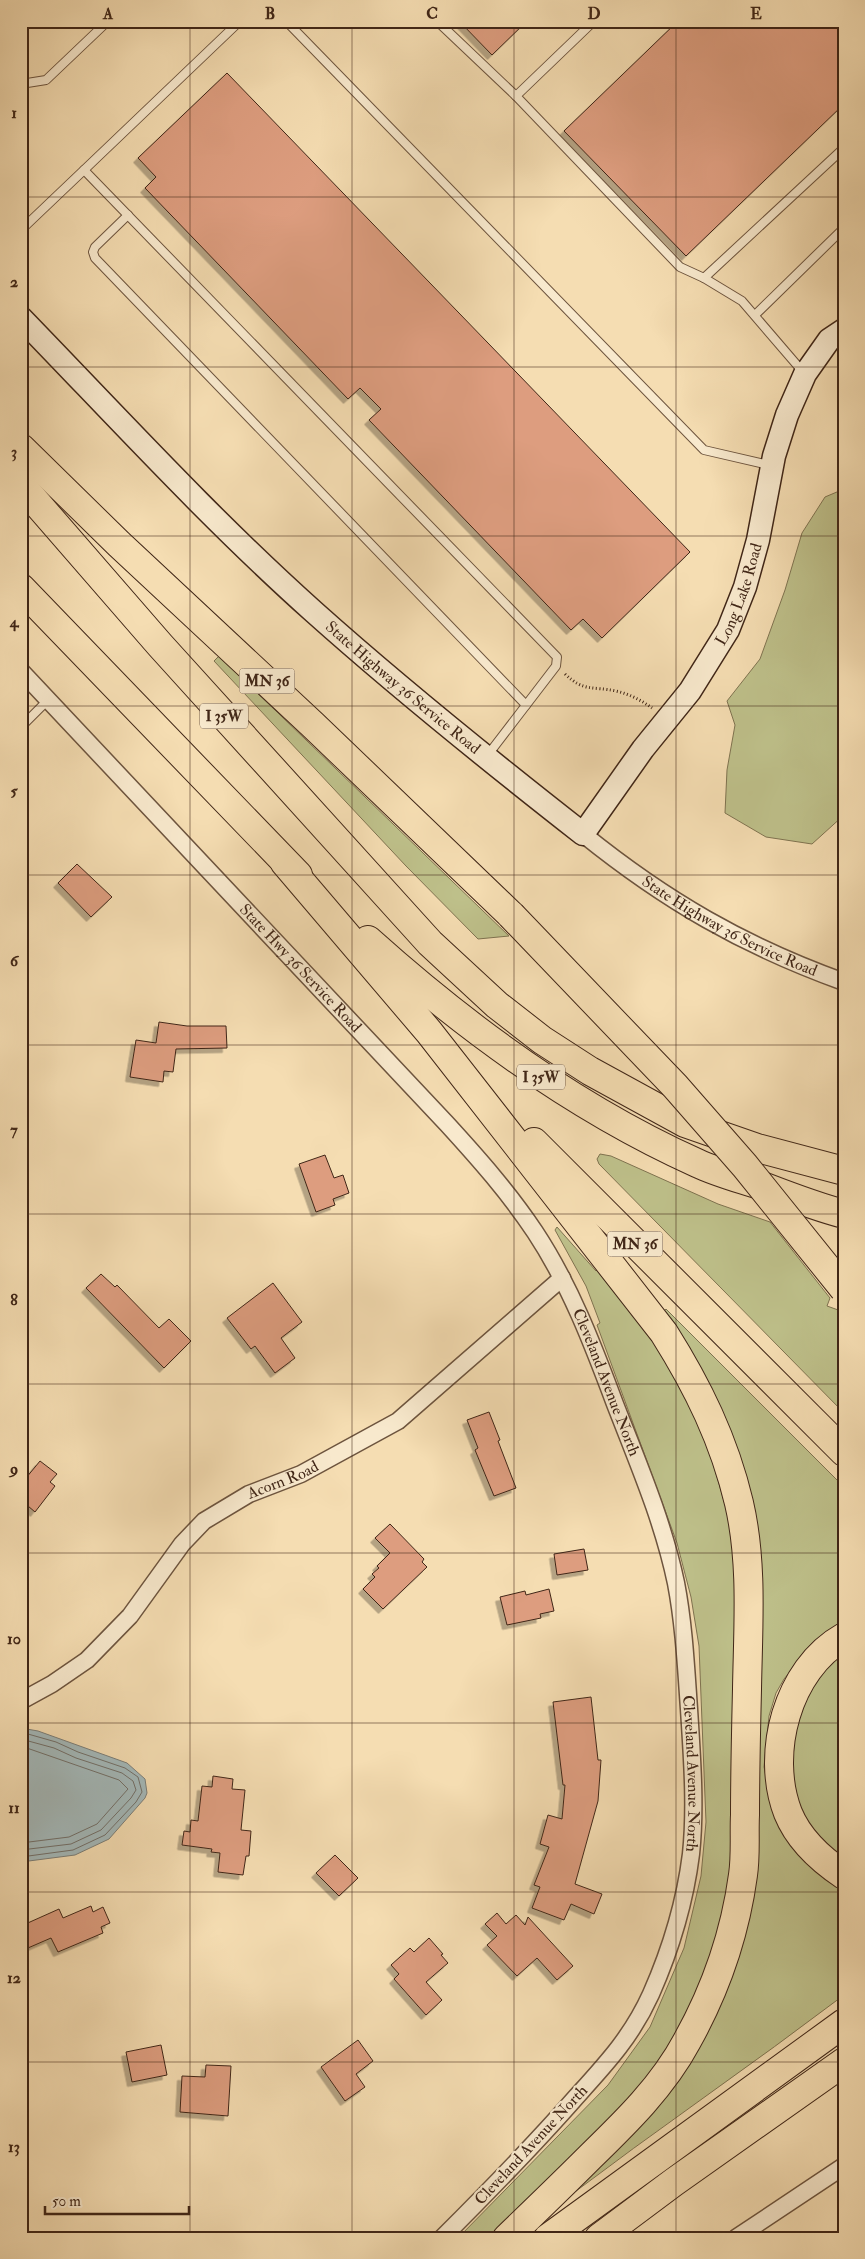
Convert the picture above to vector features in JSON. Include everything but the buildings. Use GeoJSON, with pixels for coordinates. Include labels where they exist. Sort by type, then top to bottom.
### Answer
{"type":"FeatureCollection","features":[{"type":"Feature","properties":{"kind":"highway","name":"MN 36"},"geometry":{"type":"LineString","coordinates":[[21,448],[119,544],[298,711],[511,915],[681,1094],[745,1166],[844,1289]]}},
{"type":"Feature","properties":{"kind":"highway","name":"I 35W"},"geometry":{"type":"LineString","coordinates":[[21,485],[160,645],[430,944],[497,1005],[542,1040],[590,1071],[685,1123],[757,1148],[844,1172]]}},
{"type":"Feature","properties":{"kind":"highway","name":"I 35W"},"geometry":{"type":"LineString","coordinates":[[21,588],[285,863],[371,942],[459,1017],[515,1060],[574,1099],[635,1133],[698,1164],[844,1214]]}},
{"type":"Feature","properties":{"kind":"highway","name":"MN 36"},"geometry":{"type":"LineString","coordinates":[[285,863],[429,1032],[547,1156],[844,1452]]}},
{"type":"Feature","properties":{"kind":"highway"},"geometry":{"type":"LineString","coordinates":[[429,1032],[637,1295],[690,1373],[711,1415],[728,1459],[740,1505],[746,1552],[748,1603],[744,1872],[736,1918],[724,1962],[707,2004],[686,2044],[660,2082],[631,2117],[507,2238]]}},
{"type":"Feature","properties":{"kind":"highway"},"geometry":{"type":"LineString","coordinates":[[844,1637],[820,1656],[800,1682],[789,1707],[782,1734],[779,1768],[782,1791],[789,1814],[800,1836],[822,1860],[844,1875]]}},
{"type":"Feature","properties":{"kind":"highway"},"geometry":{"type":"LineString","coordinates":[[548,2238],[844,2023]]}},
{"type":"Feature","properties":{"kind":"highway"},"geometry":{"type":"LineString","coordinates":[[599,2238],[674,2182],[844,2062]]}},
{"type":"Feature","properties":{"kind":"highway"},"geometry":{"type":"LineString","coordinates":[[816,2082],[844,2073]]}},
{"type":"Feature","properties":{"kind":"street","name":"State Highway 36 Service Road"},"geometry":{"type":"LineString","coordinates":[[21,318],[179,484],[313,611],[486,757],[626,869],[678,904],[739,938],[803,967],[844,982]]}},
{"type":"Feature","properties":{"kind":"street","name":"Long Lake Road"},"geometry":{"type":"LineString","coordinates":[[583,834],[643,749],[690,691],[728,630],[746,588],[758,540],[772,466],[787,415],[805,374],[829,340],[844,330]]}},
{"type":"Feature","properties":{"kind":"street","name":"State Hwy 36 Service Road"},"geometry":{"type":"LineString","coordinates":[[21,671],[492,1173],[536,1232],[562,1278]]}},
{"type":"Feature","properties":{"kind":"street","name":"Acorn Road"},"geometry":{"type":"LineString","coordinates":[[21,1701],[52,1684],[93,1654],[130,1616],[182,1544],[204,1521],[250,1494],[301,1474],[398,1421],[562,1278]]}},
{"type":"Feature","properties":{"kind":"street","name":"Cleveland Avenue North"},"geometry":{"type":"LineString","coordinates":[[442,2238],[543,2135],[628,2038],[650,1996],[668,1950],[681,1903],[690,1855],[692,1763],[686,1666],[676,1582],[655,1505],[594,1349],[562,1278]]}},
{"type":"Feature","properties":{"kind":"street"},"geometry":{"type":"LineString","coordinates":[[736,2238],[844,2166]]}},
{"type":"Feature","properties":{"kind":"lane"},"geometry":{"type":"LineString","coordinates":[[21,84],[46,80],[108,21]]}},
{"type":"Feature","properties":{"kind":"lane"},"geometry":{"type":"LineString","coordinates":[[21,230],[240,21]]}},
{"type":"Feature","properties":{"kind":"lane"},"geometry":{"type":"LineString","coordinates":[[286,21],[704,450],[772,466]]}},
{"type":"Feature","properties":{"kind":"lane"},"geometry":{"type":"LineString","coordinates":[[437,21],[516,96],[680,267],[704,278],[742,301],[805,374]]}},
{"type":"Feature","properties":{"kind":"lane"},"geometry":{"type":"LineString","coordinates":[[516,96],[594,21]]}},
{"type":"Feature","properties":{"kind":"lane"},"geometry":{"type":"LineString","coordinates":[[704,278],[844,148]]}},
{"type":"Feature","properties":{"kind":"lane"},"geometry":{"type":"LineString","coordinates":[[84,170],[557,657],[556,666],[486,757]]}},
{"type":"Feature","properties":{"kind":"lane"},"geometry":{"type":"LineString","coordinates":[[128,215],[95,247],[93,252],[95,258],[526,705]]}},
{"type":"Feature","properties":{"kind":"lane"},"geometry":{"type":"LineString","coordinates":[[755,315],[844,228]]}},
{"type":"Feature","properties":{"kind":"lane"},"geometry":{"type":"LineString","coordinates":[[21,727],[49,699]]}},
{"type":"Feature","properties":{"kind":"path"},"geometry":{"type":"LineString","coordinates":[[556,666],[576,684],[617,691],[640,699],[652,708]]}},
{"type":"Feature","properties":{"kind":"green space"},"geometry":{"type":"Polygon","coordinates":[[[844,489],[844,815],[812,844],[766,837],[725,813],[727,770],[735,725],[727,701],[760,659],[785,590],[802,533],[825,497],[844,489]]]}},
{"type":"Feature","properties":{"kind":"green space"},"geometry":{"type":"Polygon","coordinates":[[[219,656],[509,936],[478,939],[406,866],[214,661],[219,656]]]}},
{"type":"Feature","properties":{"kind":"green space"},"geometry":{"type":"Polygon","coordinates":[[[600,1154],[611,1156],[718,1204],[770,1222],[830,1298],[827,1306],[844,1314],[844,1413],[599,1164],[597,1159],[600,1154]]]}},
{"type":"Feature","properties":{"kind":"green space"},"geometry":{"type":"Polygon","coordinates":[[[557,1227],[596,1271],[599,1268],[626,1301],[673,1372],[695,1415],[713,1463],[732,1529],[737,1579],[737,1643],[730,1899],[700,1990],[661,2061],[610,2122],[491,2238],[458,2238],[608,2085],[650,2027],[684,1948],[701,1876],[706,1822],[699,1646],[691,1597],[677,1543],[597,1325],[600,1323],[586,1286],[555,1230],[557,1227]]]}},
{"type":"Feature","properties":{"kind":"green space"},"geometry":{"type":"Polygon","coordinates":[[[666,1309],[844,1487],[844,1622],[811,1646],[784,1679],[776,1693],[769,1716],[764,1767],[769,1789],[844,1888],[844,1995],[564,2200],[719,1998],[759,1577],[662,1313],[666,1309]]]}},
{"type":"Feature","properties":{"kind":"green space"},"geometry":{"type":"Polygon","coordinates":[[[844,1645],[844,1861],[807,1824],[791,1785],[789,1729],[828,1658],[844,1645]]]}},
{"type":"Feature","properties":{"kind":"water"},"geometry":{"type":"Polygon","coordinates":[[[21,1728],[38,1731],[127,1763],[145,1779],[147,1793],[145,1798],[109,1839],[75,1855],[21,1862],[21,1728]]]}}]}
